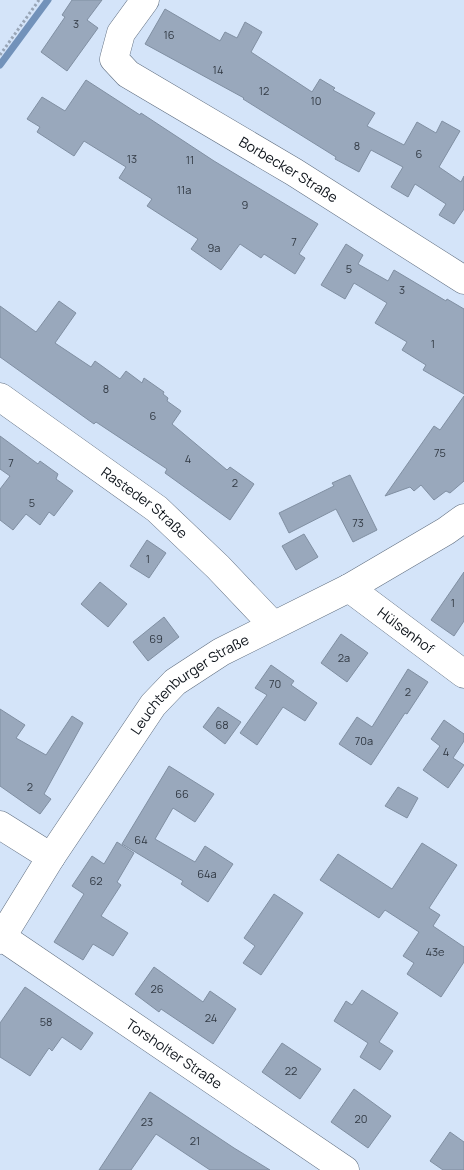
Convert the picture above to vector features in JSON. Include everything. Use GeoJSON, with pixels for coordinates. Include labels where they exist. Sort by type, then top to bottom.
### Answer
{"type":"FeatureCollection","features":[{"type":"Feature","properties":{"kind":"street","name":"Borbecker Straße"},"geometry":{"type":"LineString","coordinates":[[145,0],[121,34],[114,59],[128,74],[294,172],[464,280]]}},
{"type":"Feature","properties":{"kind":"street","name":"Rasteder Straße"},"geometry":{"type":"LineString","coordinates":[[0,397],[157,509],[218,567],[273,625]]}},
{"type":"Feature","properties":{"kind":"street","name":"Leuchtenburger Straße"},"geometry":{"type":"LineString","coordinates":[[1,938],[51,857],[153,705],[175,682],[198,666],[273,625],[349,588],[446,531],[464,518]]}},
{"type":"Feature","properties":{"kind":"street","name":"Hülsenhof"},"geometry":{"type":"LineString","coordinates":[[349,588],[464,674]]}},
{"type":"Feature","properties":{"kind":"street"},"geometry":{"type":"LineString","coordinates":[[0,825],[51,857]]}},
{"type":"Feature","properties":{"kind":"street","name":"Torsholter Straße"},"geometry":{"type":"LineString","coordinates":[[1,938],[333,1167]]}},
{"type":"Feature","properties":{"kind":"path"},"geometry":{"type":"LineString","coordinates":[[0,55],[39,0]]}},
{"type":"Feature","properties":{"kind":"building"},"geometry":{"type":"Polygon","coordinates":[[[72,0],[102,0],[87,20],[98,28],[67,71],[41,52],[65,17],[62,15],[72,0]]]}},
{"type":"Feature","properties":{"kind":"building"},"geometry":{"type":"Polygon","coordinates":[[[165,9],[220,41],[225,32],[237,38],[245,22],[262,32],[251,52],[312,92],[320,79],[335,88],[333,90],[375,113],[367,126],[404,145],[417,122],[436,133],[442,121],[460,131],[439,167],[461,182],[464,176],[464,209],[454,224],[439,215],[446,204],[415,184],[408,197],[391,187],[403,167],[371,150],[359,172],[335,159],[336,157],[244,98],[145,44],[165,9]]]}},
{"type":"Feature","properties":{"kind":"building"},"geometry":{"type":"Polygon","coordinates":[[[86,80],[318,224],[299,254],[305,258],[295,274],[264,254],[261,258],[240,244],[221,270],[191,249],[198,239],[147,206],[152,199],[119,178],[126,167],[84,141],[74,156],[37,132],[40,127],[27,119],[42,97],[65,111],[86,80]]]}},
{"type":"Feature","properties":{"kind":"building"},"geometry":{"type":"Polygon","coordinates":[[[346,244],[363,255],[358,264],[388,281],[394,270],[446,301],[447,299],[464,309],[464,394],[423,370],[426,365],[402,350],[407,342],[375,323],[387,303],[354,283],[345,299],[321,285],[346,244]]]}},
{"type":"Feature","properties":{"kind":"building"},"geometry":{"type":"Polygon","coordinates":[[[59,301],[76,313],[55,343],[91,367],[95,361],[120,379],[126,371],[142,383],[144,378],[164,392],[163,394],[168,398],[167,401],[181,411],[172,424],[227,470],[230,467],[254,484],[230,520],[165,473],[167,469],[96,422],[94,424],[0,357],[0,306],[36,332],[59,301]]]}},
{"type":"Feature","properties":{"kind":"building"},"geometry":{"type":"Polygon","coordinates":[[[464,396],[464,481],[450,493],[446,491],[434,500],[421,485],[414,491],[410,487],[385,496],[434,426],[440,430],[464,396]]]}},
{"type":"Feature","properties":{"kind":"building"},"geometry":{"type":"Polygon","coordinates":[[[0,436],[38,464],[40,461],[58,474],[56,479],[73,491],[54,516],[49,512],[40,525],[26,514],[13,530],[0,520],[0,489],[10,476],[0,469],[0,436]]]}},
{"type":"Feature","properties":{"kind":"building"},"geometry":{"type":"Polygon","coordinates":[[[350,475],[377,530],[353,542],[336,509],[289,533],[279,513],[334,486],[332,483],[350,475]]]}},
{"type":"Feature","properties":{"kind":"building"},"geometry":{"type":"Polygon","coordinates":[[[304,534],[318,557],[296,570],[282,546],[304,534]]]}},
{"type":"Feature","properties":{"kind":"building"},"geometry":{"type":"Polygon","coordinates":[[[147,540],[166,553],[149,578],[130,566],[147,540]]]}},
{"type":"Feature","properties":{"kind":"building"},"geometry":{"type":"Polygon","coordinates":[[[464,572],[464,621],[454,636],[431,620],[464,572]]]}},
{"type":"Feature","properties":{"kind":"building"},"geometry":{"type":"Polygon","coordinates":[[[100,582],[127,604],[108,627],[81,604],[100,582]]]}},
{"type":"Feature","properties":{"kind":"building"},"geometry":{"type":"Polygon","coordinates":[[[164,617],[179,637],[148,661],[133,642],[164,617]]]}},
{"type":"Feature","properties":{"kind":"building"},"geometry":{"type":"Polygon","coordinates":[[[341,634],[368,653],[347,682],[321,663],[341,634]]]}},
{"type":"Feature","properties":{"kind":"building"},"geometry":{"type":"Polygon","coordinates":[[[271,665],[294,681],[291,685],[317,703],[305,721],[283,707],[257,745],[240,733],[267,695],[255,688],[271,665]]]}},
{"type":"Feature","properties":{"kind":"building"},"geometry":{"type":"Polygon","coordinates":[[[408,669],[428,682],[371,765],[339,744],[357,717],[372,727],[408,669]]]}},
{"type":"Feature","properties":{"kind":"building"},"geometry":{"type":"Polygon","coordinates":[[[218,707],[241,722],[225,744],[203,727],[218,707]]]}},
{"type":"Feature","properties":{"kind":"building"},"geometry":{"type":"Polygon","coordinates":[[[0,709],[25,725],[16,738],[46,755],[72,716],[83,723],[44,794],[51,799],[40,814],[0,786],[0,709]]]}},
{"type":"Feature","properties":{"kind":"building"},"geometry":{"type":"Polygon","coordinates":[[[444,720],[464,734],[464,741],[453,758],[464,765],[448,788],[423,770],[440,746],[431,739],[444,720]]]}},
{"type":"Feature","properties":{"kind":"building"},"geometry":{"type":"Polygon","coordinates":[[[169,766],[214,794],[195,822],[173,808],[155,839],[195,862],[205,846],[233,864],[208,902],[181,884],[183,881],[122,844],[169,766]]]}},
{"type":"Feature","properties":{"kind":"building"},"geometry":{"type":"Polygon","coordinates":[[[398,787],[418,798],[407,818],[385,806],[398,787]]]}},
{"type":"Feature","properties":{"kind":"building"},"geometry":{"type":"Polygon","coordinates":[[[117,842],[134,853],[117,882],[121,885],[101,916],[128,933],[113,956],[93,944],[83,960],[54,942],[84,894],[72,886],[92,856],[104,864],[117,842]]]}},
{"type":"Feature","properties":{"kind":"building"},"geometry":{"type":"Polygon","coordinates":[[[422,843],[457,865],[429,908],[440,915],[433,926],[464,947],[464,962],[441,997],[407,974],[414,963],[403,956],[419,932],[385,910],[379,918],[320,880],[338,854],[392,889],[422,843]]]}},
{"type":"Feature","properties":{"kind":"building"},"geometry":{"type":"Polygon","coordinates":[[[274,894],[303,913],[261,975],[243,963],[255,946],[244,938],[274,894]]]}},
{"type":"Feature","properties":{"kind":"building"},"geometry":{"type":"Polygon","coordinates":[[[154,967],[203,1002],[210,991],[236,1009],[213,1044],[161,1009],[159,1012],[135,994],[154,967]]]}},
{"type":"Feature","properties":{"kind":"building"},"geometry":{"type":"Polygon","coordinates":[[[25,987],[93,1033],[81,1050],[62,1037],[52,1051],[49,1048],[30,1076],[0,1057],[0,1023],[25,987]]]}},
{"type":"Feature","properties":{"kind":"building"},"geometry":{"type":"Polygon","coordinates":[[[362,990],[398,1013],[379,1042],[393,1051],[380,1070],[360,1057],[368,1043],[334,1021],[346,1001],[352,1005],[362,990]]]}},
{"type":"Feature","properties":{"kind":"building"},"geometry":{"type":"Polygon","coordinates":[[[282,1043],[321,1069],[300,1099],[262,1072],[282,1043]]]}},
{"type":"Feature","properties":{"kind":"building"},"geometry":{"type":"Polygon","coordinates":[[[354,1089],[391,1116],[368,1148],[331,1122],[354,1089]]]}},
{"type":"Feature","properties":{"kind":"building"},"geometry":{"type":"Polygon","coordinates":[[[150,1092],[270,1170],[210,1170],[156,1134],[131,1170],[99,1170],[150,1092]]]}},
{"type":"Feature","properties":{"kind":"building"},"geometry":{"type":"Polygon","coordinates":[[[450,1132],[464,1142],[464,1170],[443,1170],[430,1161],[450,1132]]]}},
{"type":"Feature","properties":{"kind":"waterway"},"geometry":{"type":"LineString","coordinates":[[0,65],[48,0]]}}]}
